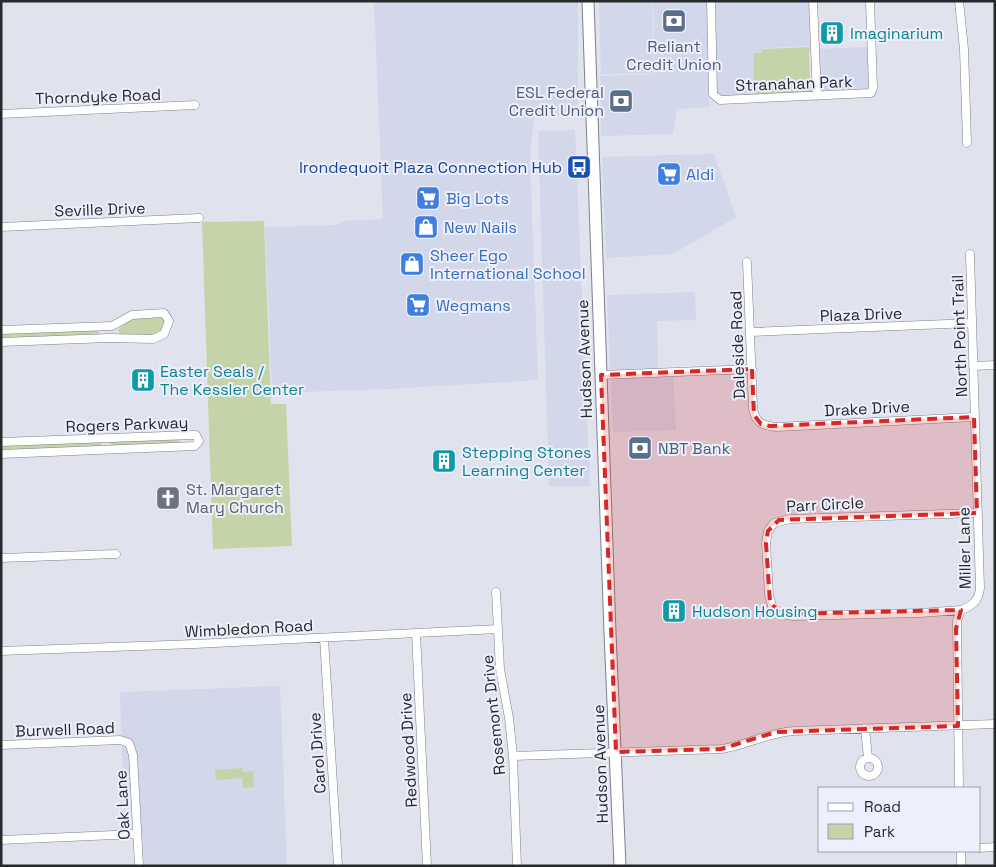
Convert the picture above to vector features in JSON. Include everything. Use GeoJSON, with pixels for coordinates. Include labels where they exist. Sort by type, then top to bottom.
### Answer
{"type":"FeatureCollection","features":[{"type":"Feature","properties":{"kind":"main road","name":"Hudson Avenue"},"geometry":{"type":"LineString","coordinates":[[588,1],[600,375],[620,866]]}},
{"type":"Feature","properties":{"kind":"street","name":"Stranahan Park"},"geometry":{"type":"LineString","coordinates":[[712,1],[713,83],[716,98],[729,100],[869,94],[872,91],[870,1]]}},
{"type":"Feature","properties":{"kind":"street"},"geometry":{"type":"LineString","coordinates":[[813,1],[817,96]]}},
{"type":"Feature","properties":{"kind":"street"},"geometry":{"type":"LineString","coordinates":[[960,1],[964,49],[967,143]]}},
{"type":"Feature","properties":{"kind":"street","name":"Thorndyke Road"},"geometry":{"type":"LineString","coordinates":[[1,114],[195,105]]}},
{"type":"Feature","properties":{"kind":"street","name":"Seville Drive"},"geometry":{"type":"LineString","coordinates":[[1,227],[199,218]]}},
{"type":"Feature","properties":{"kind":"street","name":"North Point Trail"},"geometry":{"type":"LineString","coordinates":[[970,254],[974,417]]}},
{"type":"Feature","properties":{"kind":"street","name":"Daleside Road"},"geometry":{"type":"LineString","coordinates":[[747,262],[754,415],[760,424]]}},
{"type":"Feature","properties":{"kind":"street"},"geometry":{"type":"LineString","coordinates":[[1,330],[108,326],[136,314],[164,313],[169,321],[164,334],[153,339],[109,338],[1,342]]}},
{"type":"Feature","properties":{"kind":"street","name":"Plaza Drive"},"geometry":{"type":"LineString","coordinates":[[750,332],[972,323]]}},
{"type":"Feature","properties":{"kind":"street"},"geometry":{"type":"LineString","coordinates":[[108,326],[109,338]]}},
{"type":"Feature","properties":{"kind":"street"},"geometry":{"type":"LineString","coordinates":[[973,366],[995,366]]}},
{"type":"Feature","properties":{"kind":"street"},"geometry":{"type":"LineString","coordinates":[[600,375],[752,369]]}},
{"type":"Feature","properties":{"kind":"street","name":"Drake Drive"},"geometry":{"type":"LineString","coordinates":[[760,424],[777,426],[974,417]]}},
{"type":"Feature","properties":{"kind":"street","name":"Miller Lane"},"geometry":{"type":"LineString","coordinates":[[960,787],[956,629],[961,610],[975,602],[980,594],[974,417]]}},
{"type":"Feature","properties":{"kind":"street","name":"Rogers Parkway"},"geometry":{"type":"LineString","coordinates":[[1,442],[192,435],[196,435],[199,441],[195,446],[1,454]]}},
{"type":"Feature","properties":{"kind":"street","name":"Parr Circle"},"geometry":{"type":"LineString","coordinates":[[961,610],[793,616],[780,614],[770,602],[767,537],[774,523],[790,519],[977,513]]}},
{"type":"Feature","properties":{"kind":"street"},"geometry":{"type":"LineString","coordinates":[[1,558],[116,554]]}},
{"type":"Feature","properties":{"kind":"street","name":"Rosemont Drive"},"geometry":{"type":"LineString","coordinates":[[496,592],[500,669],[510,718],[513,756],[517,866]]}},
{"type":"Feature","properties":{"kind":"street","name":"Wimbledon Road"},"geometry":{"type":"LineString","coordinates":[[1,651],[498,629]]}},
{"type":"Feature","properties":{"kind":"street","name":"Redwood Drive"},"geometry":{"type":"LineString","coordinates":[[416,633],[427,866]]}},
{"type":"Feature","properties":{"kind":"street","name":"Carol Drive"},"geometry":{"type":"LineString","coordinates":[[324,638],[338,866]]}},
{"type":"Feature","properties":{"kind":"street"},"geometry":{"type":"LineString","coordinates":[[513,756],[722,749],[776,732],[995,724]]}},
{"type":"Feature","properties":{"kind":"street"},"geometry":{"type":"LineString","coordinates":[[865,728],[868,758]]}},
{"type":"Feature","properties":{"kind":"street","name":"Burwell Road"},"geometry":{"type":"LineString","coordinates":[[1,745],[120,740],[129,743]]}},
{"type":"Feature","properties":{"kind":"street","name":"Oak Lane"},"geometry":{"type":"LineString","coordinates":[[129,743],[133,755],[139,866]]}},
{"type":"Feature","properties":{"kind":"street"},"geometry":{"type":"LineString","coordinates":[[1,840],[137,834]]}},
{"type":"Feature","properties":{"kind":"street"},"geometry":{"type":"LineString","coordinates":[[981,848],[995,847]]}},
{"type":"Feature","properties":{"kind":"street"},"geometry":{"type":"LineString","coordinates":[[961,852],[961,866]]}},
{"type":"Feature","properties":{"kind":"highlighted area"},"geometry":{"type":"Polygon","coordinates":[[[752,369],[754,415],[761,424],[770,426],[974,417],[977,513],[779,520],[768,531],[766,543],[770,602],[781,614],[961,610],[956,629],[958,726],[776,732],[721,749],[616,752],[601,375],[752,369]]]}},
{"type":"Feature","properties":{"kind":"shaded area"},"geometry":{"type":"Polygon","coordinates":[[[374,1],[578,1],[578,102],[573,115],[534,117],[530,156],[538,380],[389,389],[272,393],[265,227],[338,225],[343,221],[383,219],[374,1]]]}},
{"type":"Feature","properties":{"kind":"shaded area"},"geometry":{"type":"Polygon","coordinates":[[[599,1],[652,1],[654,73],[601,74],[599,1]]]}},
{"type":"Feature","properties":{"kind":"shaded area"},"geometry":{"type":"Polygon","coordinates":[[[653,1],[707,1],[709,107],[677,109],[673,134],[601,136],[600,76],[655,74],[653,1]]]}},
{"type":"Feature","properties":{"kind":"shaded area"},"geometry":{"type":"Polygon","coordinates":[[[715,1],[809,1],[811,46],[763,48],[762,53],[754,53],[754,95],[720,97],[717,90],[715,1]]]}},
{"type":"Feature","properties":{"kind":"shaded area"},"geometry":{"type":"Polygon","coordinates":[[[868,47],[869,86],[866,91],[824,92],[820,89],[818,49],[868,47]]]}},
{"type":"Feature","properties":{"kind":"shaded area"},"geometry":{"type":"Polygon","coordinates":[[[575,130],[590,486],[549,486],[538,131],[575,130]]]}},
{"type":"Feature","properties":{"kind":"shaded area"},"geometry":{"type":"Polygon","coordinates":[[[714,154],[736,217],[673,254],[606,258],[602,157],[714,154]]]}},
{"type":"Feature","properties":{"kind":"shaded area"},"geometry":{"type":"Polygon","coordinates":[[[695,292],[696,320],[657,321],[658,376],[673,376],[676,430],[613,432],[607,295],[695,292]]]}},
{"type":"Feature","properties":{"kind":"shaded area"},"geometry":{"type":"Polygon","coordinates":[[[280,686],[287,866],[144,866],[139,789],[123,789],[120,692],[280,686]]]}},
{"type":"Feature","properties":{"kind":"green space"},"geometry":{"type":"Polygon","coordinates":[[[811,47],[809,53],[810,85],[813,85],[810,93],[754,95],[754,53],[762,53],[762,49],[811,47]]]}},
{"type":"Feature","properties":{"kind":"green space"},"geometry":{"type":"Polygon","coordinates":[[[264,221],[271,404],[286,404],[292,546],[213,549],[202,222],[264,221]]]}},
{"type":"Feature","properties":{"kind":"green space"},"geometry":{"type":"Polygon","coordinates":[[[159,316],[165,320],[162,331],[153,336],[121,335],[118,330],[130,319],[159,316]]]}},
{"type":"Feature","properties":{"kind":"green space"},"geometry":{"type":"Polygon","coordinates":[[[97,330],[100,332],[97,336],[1,339],[1,333],[97,330]]]}},
{"type":"Feature","properties":{"kind":"green space"},"geometry":{"type":"Polygon","coordinates":[[[179,439],[181,443],[112,447],[110,444],[111,441],[179,439]]]}},
{"type":"Feature","properties":{"kind":"green space"},"geometry":{"type":"Polygon","coordinates":[[[99,442],[101,444],[99,447],[1,451],[1,446],[99,442]]]}},
{"type":"Feature","properties":{"kind":"green space"},"geometry":{"type":"Polygon","coordinates":[[[242,768],[243,772],[253,771],[254,787],[243,788],[242,778],[216,780],[215,770],[242,768]]]}},
{"type":"Feature","properties":{"kind":"place","name":"Reliant Credit Union"},"geometry":{"type":"Point","coordinates":[674,21]}},
{"type":"Feature","properties":{"kind":"place","name":"Imaginarium"},"geometry":{"type":"Point","coordinates":[832,33]}},
{"type":"Feature","properties":{"kind":"place","name":"ESL Federal Credit Union"},"geometry":{"type":"Point","coordinates":[621,101]}},
{"type":"Feature","properties":{"kind":"place","name":"Irondequoit Plaza Connection Hub"},"geometry":{"type":"Point","coordinates":[579,167]}},
{"type":"Feature","properties":{"kind":"place","name":"Aldi"},"geometry":{"type":"Point","coordinates":[669,174]}},
{"type":"Feature","properties":{"kind":"place","name":"Big Lots"},"geometry":{"type":"Point","coordinates":[428,198]}},
{"type":"Feature","properties":{"kind":"place","name":"New Nails"},"geometry":{"type":"Point","coordinates":[426,227]}},
{"type":"Feature","properties":{"kind":"place","name":"Sheer Ego International School"},"geometry":{"type":"Point","coordinates":[412,264]}},
{"type":"Feature","properties":{"kind":"place","name":"Wegmans"},"geometry":{"type":"Point","coordinates":[418,305]}},
{"type":"Feature","properties":{"kind":"place","name":"Easter Seals / The Kessler Center"},"geometry":{"type":"Point","coordinates":[143,380]}},
{"type":"Feature","properties":{"kind":"place","name":"NBT Bank"},"geometry":{"type":"Point","coordinates":[640,448]}},
{"type":"Feature","properties":{"kind":"place","name":"Stepping Stones Learning Center"},"geometry":{"type":"Point","coordinates":[444,461]}},
{"type":"Feature","properties":{"kind":"place","name":"St. Margaret Mary Church"},"geometry":{"type":"Point","coordinates":[168,498]}},
{"type":"Feature","properties":{"kind":"place","name":"Hudson Housing"},"geometry":{"type":"Point","coordinates":[674,611]}}]}
